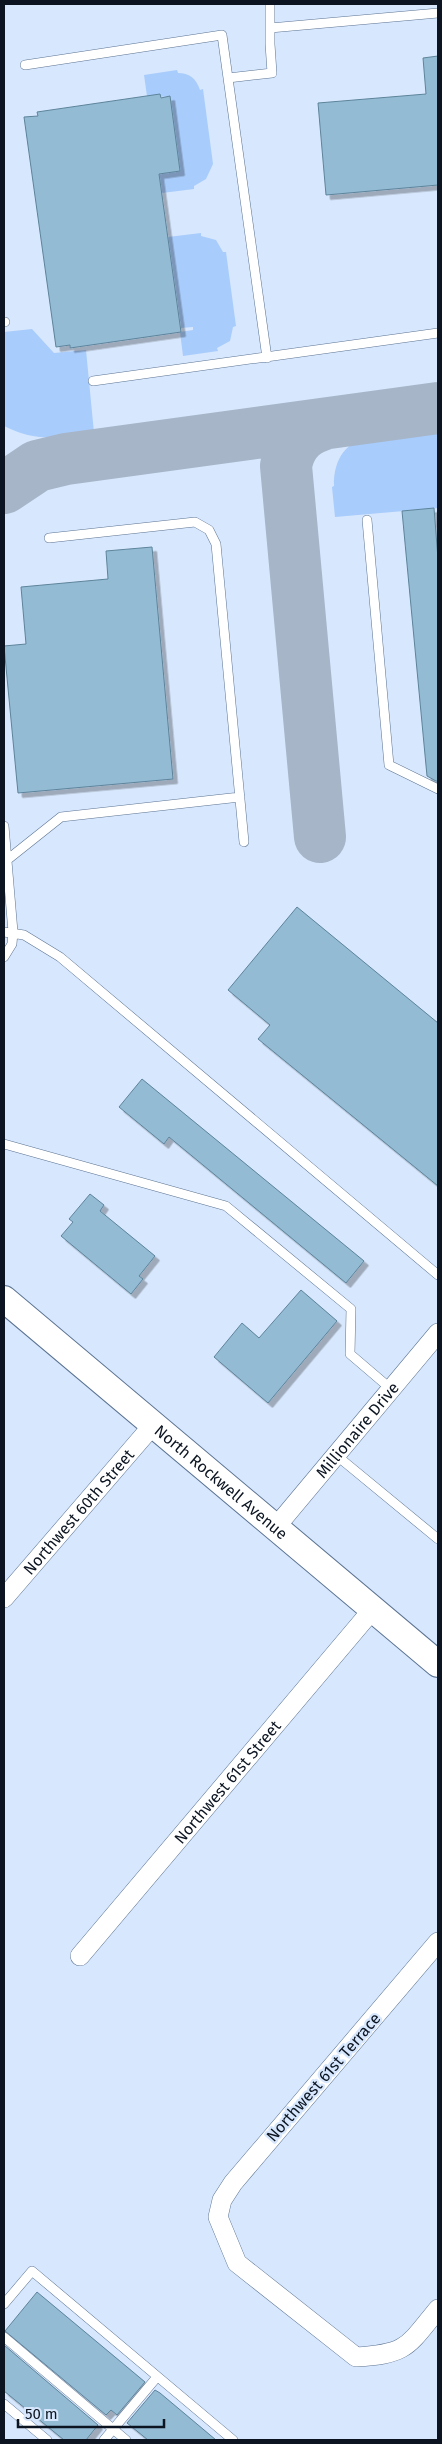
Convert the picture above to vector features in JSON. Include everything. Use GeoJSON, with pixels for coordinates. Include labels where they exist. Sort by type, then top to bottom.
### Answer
{"type":"FeatureCollection","features":[{"type":"Feature","properties":{"kind":"main road","name":"North Rockwell Avenue"},"geometry":{"type":"LineString","coordinates":[[4,1299],[438,1664]]}},
{"type":"Feature","properties":{"kind":"street","name":"Millionaire Drive"},"geometry":{"type":"LineString","coordinates":[[275,1528],[438,1333]]}},
{"type":"Feature","properties":{"kind":"street","name":"Northwest 60th Street"},"geometry":{"type":"LineString","coordinates":[[4,1598],[153,1425]]}},
{"type":"Feature","properties":{"kind":"street","name":"Northwest 61st Street"},"geometry":{"type":"LineString","coordinates":[[80,1956],[373,1610]]}},
{"type":"Feature","properties":{"kind":"street","name":"Northwest 61st Terrace"},"geometry":{"type":"LineString","coordinates":[[438,1942],[233,2183],[222,2200],[218,2217],[237,2263],[356,2357],[381,2356],[397,2352],[410,2343],[438,2309]]}},
{"type":"Feature","properties":{"kind":"lane"},"geometry":{"type":"LineString","coordinates":[[228,78],[272,73],[270,4]]}},
{"type":"Feature","properties":{"kind":"lane"},"geometry":{"type":"LineString","coordinates":[[270,28],[438,13]]}},
{"type":"Feature","properties":{"kind":"lane"},"geometry":{"type":"LineString","coordinates":[[25,65],[222,35],[267,358]]}},
{"type":"Feature","properties":{"kind":"lane"},"geometry":{"type":"LineString","coordinates":[[93,381],[438,333]]}},
{"type":"Feature","properties":{"kind":"lane"},"geometry":{"type":"LineString","coordinates":[[368,520],[389,765],[438,789]]}},
{"type":"Feature","properties":{"kind":"lane"},"geometry":{"type":"LineString","coordinates":[[48,538],[195,522],[209,530],[216,544],[244,842]]}},
{"type":"Feature","properties":{"kind":"lane"},"geometry":{"type":"LineString","coordinates":[[7,860],[60,817],[240,797]]}},
{"type":"Feature","properties":{"kind":"lane"},"geometry":{"type":"LineString","coordinates":[[4,826],[7,860],[8,932],[12,944],[4,957]]}},
{"type":"Feature","properties":{"kind":"lane"},"geometry":{"type":"LineString","coordinates":[[8,932],[41,944],[60,956],[438,1275]]}},
{"type":"Feature","properties":{"kind":"lane"},"geometry":{"type":"LineString","coordinates":[[4,1144],[226,1206],[351,1309],[350,1354],[391,1389]]}},
{"type":"Feature","properties":{"kind":"lane"},"geometry":{"type":"LineString","coordinates":[[336,1455],[438,1538]]}},
{"type":"Feature","properties":{"kind":"lane"},"geometry":{"type":"LineString","coordinates":[[4,2304],[32,2271],[233,2440]]}},
{"type":"Feature","properties":{"kind":"lane"},"geometry":{"type":"LineString","coordinates":[[4,2337],[126,2440]]}},
{"type":"Feature","properties":{"kind":"lane"},"geometry":{"type":"LineString","coordinates":[[104,2440],[157,2377]]}},
{"type":"Feature","properties":{"kind":"lane"},"geometry":{"type":"LineString","coordinates":[[4,2404],[47,2440]]}},
{"type":"Feature","properties":{"kind":"shaded area"},"geometry":{"type":"Polygon","coordinates":[[[177,70],[178,73],[192,77],[200,90],[203,89],[213,164],[206,179],[194,186],[194,189],[162,193],[159,174],[180,171],[170,97],[147,96],[144,75],[177,70]]]}},
{"type":"Feature","properties":{"kind":"shaded area"},"geometry":{"type":"Polygon","coordinates":[[[201,233],[201,236],[216,240],[223,252],[226,252],[236,326],[233,327],[230,341],[217,348],[218,351],[183,356],[180,332],[193,330],[193,327],[181,328],[168,237],[201,233]]]}},
{"type":"Feature","properties":{"kind":"shaded area"},"geometry":{"type":"Polygon","coordinates":[[[32,329],[54,353],[86,350],[94,433],[39,437],[17,432],[4,426],[4,332],[32,329]]]}},
{"type":"Feature","properties":{"kind":"shaded area"},"geometry":{"type":"Polygon","coordinates":[[[434,427],[438,430],[438,508],[335,517],[332,487],[334,486],[336,467],[343,453],[354,443],[382,433],[434,427]]]}},
{"type":"Feature","properties":{"kind":"building"},"geometry":{"type":"Polygon","coordinates":[[[438,56],[438,185],[326,195],[318,103],[426,94],[423,58],[438,56]]]}},
{"type":"Feature","properties":{"kind":"building"},"geometry":{"type":"Polygon","coordinates":[[[160,94],[161,98],[170,96],[180,171],[159,174],[181,332],[70,348],[70,345],[56,347],[24,117],[38,116],[37,112],[160,94]]]}},
{"type":"Feature","properties":{"kind":"building"},"geometry":{"type":"Polygon","coordinates":[[[434,508],[438,559],[438,781],[427,776],[402,511],[434,508]]]}},
{"type":"Feature","properties":{"kind":"building"},"geometry":{"type":"Polygon","coordinates":[[[152,547],[173,779],[18,793],[4,646],[26,644],[21,587],[108,579],[106,551],[152,547]]]}},
{"type":"Feature","properties":{"kind":"building"},"geometry":{"type":"Polygon","coordinates":[[[297,907],[438,1023],[438,1186],[258,1039],[270,1025],[228,990],[297,907]]]}},
{"type":"Feature","properties":{"kind":"building"},"geometry":{"type":"Polygon","coordinates":[[[142,1079],[364,1261],[346,1283],[169,1137],[164,1144],[119,1107],[142,1079]]]}},
{"type":"Feature","properties":{"kind":"building"},"geometry":{"type":"Polygon","coordinates":[[[90,1194],[104,1205],[100,1211],[155,1256],[139,1276],[143,1279],[131,1294],[61,1236],[73,1222],[69,1219],[90,1194]]]}},
{"type":"Feature","properties":{"kind":"building"},"geometry":{"type":"Polygon","coordinates":[[[301,1290],[337,1321],[268,1403],[214,1357],[242,1323],[259,1338],[301,1290]]]}},
{"type":"Feature","properties":{"kind":"building"},"geometry":{"type":"Polygon","coordinates":[[[37,2292],[145,2382],[117,2415],[111,2410],[106,2415],[5,2331],[37,2292]]]}},
{"type":"Feature","properties":{"kind":"building"},"geometry":{"type":"Polygon","coordinates":[[[4,2345],[98,2425],[86,2440],[64,2440],[4,2391],[4,2345]]]}},
{"type":"Feature","properties":{"kind":"building"},"geometry":{"type":"Polygon","coordinates":[[[155,2390],[216,2440],[148,2440],[127,2423],[155,2390]]]}},
{"type":"Feature","properties":{"kind":"taxiway"},"geometry":{"type":"LineString","coordinates":[[4,488],[37,466],[66,459],[438,408]]}},
{"type":"Feature","properties":{"kind":"taxiway"},"geometry":{"type":"LineString","coordinates":[[319,426],[306,432],[296,441],[286,466],[320,837]]}}]}
